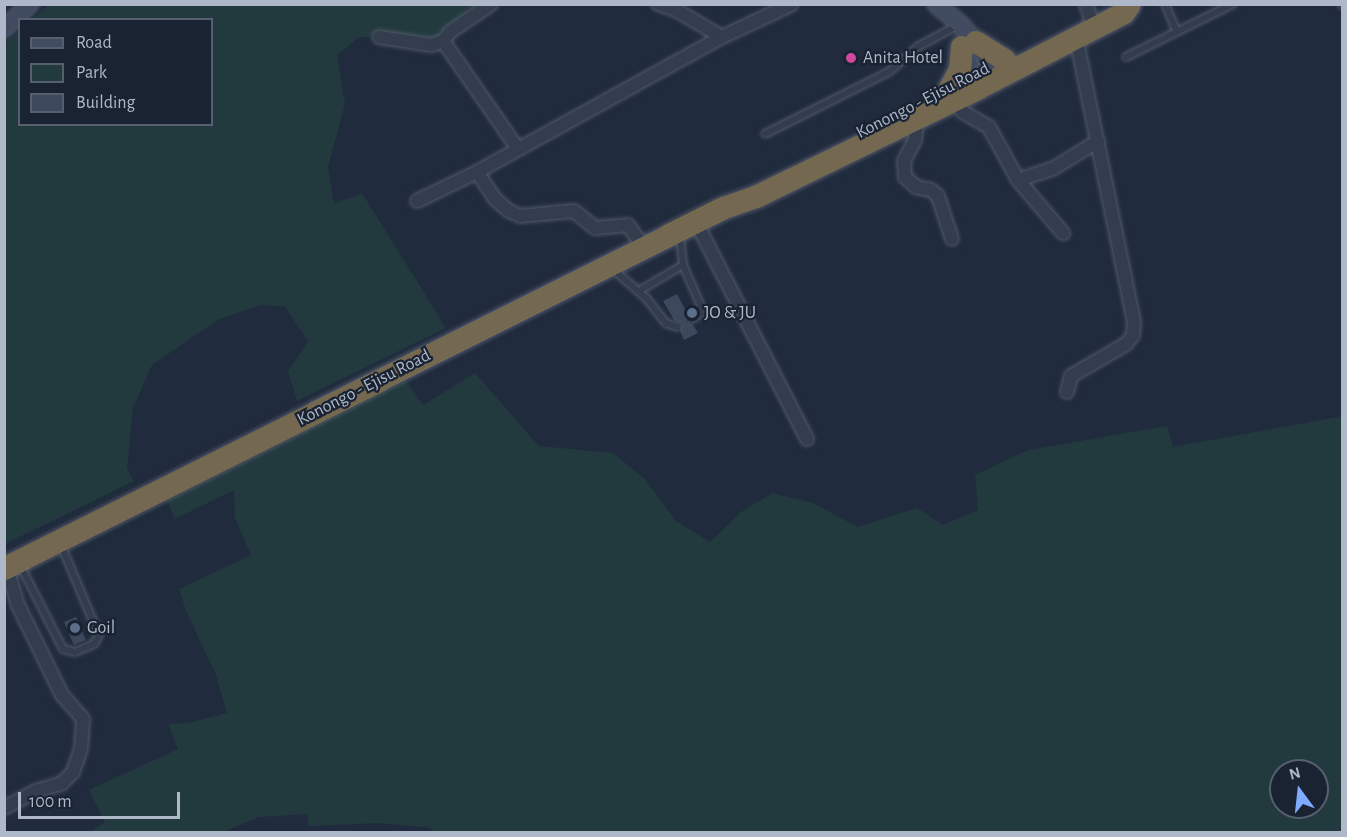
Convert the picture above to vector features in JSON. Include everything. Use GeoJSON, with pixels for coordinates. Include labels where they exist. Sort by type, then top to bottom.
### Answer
{"type":"FeatureCollection","features":[{"type":"Feature","properties":{"kind":"highway","name":"Konongo - Ejisu Road"},"geometry":{"type":"LineString","coordinates":[[724,208],[750,187],[952,94],[990,74],[1089,13],[1131,5]]}},
{"type":"Feature","properties":{"kind":"highway","name":"Konongo - Ejisu Road"},"geometry":{"type":"LineString","coordinates":[[990,74],[1076,38],[1124,13],[1131,5]]}},
{"type":"Feature","properties":{"kind":"highway"},"geometry":{"type":"LineString","coordinates":[[960,33],[990,74]]}},
{"type":"Feature","properties":{"kind":"highway"},"geometry":{"type":"LineString","coordinates":[[952,94],[960,70],[960,33]]}},
{"type":"Feature","properties":{"kind":"highway","name":"Konongo - Ejisu Road"},"geometry":{"type":"LineString","coordinates":[[10,566],[724,208],[756,197],[917,119],[952,94]]}},
{"type":"Feature","properties":{"kind":"street"},"geometry":{"type":"LineString","coordinates":[[4,29],[30,4]]}},
{"type":"Feature","properties":{"kind":"street"},"geometry":{"type":"LineString","coordinates":[[379,37],[431,45],[443,41],[450,32],[491,4]]}},
{"type":"Feature","properties":{"kind":"street"},"geometry":{"type":"LineString","coordinates":[[658,4],[675,7],[722,37]]}},
{"type":"Feature","properties":{"kind":"street"},"geometry":{"type":"LineString","coordinates":[[417,201],[477,172],[722,37],[792,4]]}},
{"type":"Feature","properties":{"kind":"street"},"geometry":{"type":"LineString","coordinates":[[936,4],[990,74]]}},
{"type":"Feature","properties":{"kind":"street"},"geometry":{"type":"LineString","coordinates":[[1067,392],[1071,376],[1126,344],[1133,335],[1134,322],[1076,38]]}},
{"type":"Feature","properties":{"kind":"street"},"geometry":{"type":"LineString","coordinates":[[443,41],[518,149]]}},
{"type":"Feature","properties":{"kind":"street"},"geometry":{"type":"LineString","coordinates":[[952,94],[963,112],[989,128],[1018,180],[1063,233]]}},
{"type":"Feature","properties":{"kind":"street"},"geometry":{"type":"LineString","coordinates":[[917,119],[915,140],[904,160],[905,177],[916,188],[931,190],[938,196],[952,239]]}},
{"type":"Feature","properties":{"kind":"street"},"geometry":{"type":"LineString","coordinates":[[1018,180],[1054,168],[1098,141]]}},
{"type":"Feature","properties":{"kind":"street"},"geometry":{"type":"LineString","coordinates":[[477,172],[495,199],[509,212],[520,216],[574,211],[595,228],[628,225],[644,248]]}},
{"type":"Feature","properties":{"kind":"street"},"geometry":{"type":"LineString","coordinates":[[688,226],[807,439]]}},
{"type":"Feature","properties":{"kind":"street"},"geometry":{"type":"LineString","coordinates":[[4,808],[36,791],[62,784],[73,772],[81,749],[83,719],[62,695],[18,605],[10,566]]}},
{"type":"Feature","properties":{"kind":"lane"},"geometry":{"type":"LineString","coordinates":[[1165,4],[1177,32]]}},
{"type":"Feature","properties":{"kind":"lane"},"geometry":{"type":"LineString","coordinates":[[1126,57],[1233,4]]}},
{"type":"Feature","properties":{"kind":"lane"},"geometry":{"type":"LineString","coordinates":[[765,134],[890,71],[919,46],[960,33]]}},
{"type":"Feature","properties":{"kind":"lane"},"geometry":{"type":"LineString","coordinates":[[688,226],[683,265],[700,304],[701,313],[691,320]]}},
{"type":"Feature","properties":{"kind":"lane"},"geometry":{"type":"LineString","coordinates":[[609,265],[639,291],[666,323],[677,327]]}},
{"type":"Feature","properties":{"kind":"lane"},"geometry":{"type":"LineString","coordinates":[[639,291],[683,265]]}},
{"type":"Feature","properties":{"kind":"lane"},"geometry":{"type":"LineString","coordinates":[[10,566],[63,650],[75,652],[94,644],[99,635],[60,542]]}},
{"type":"Feature","properties":{"kind":"green space"},"geometry":{"type":"Polygon","coordinates":[[[49,4],[473,5],[436,38],[395,33],[358,38],[337,55],[345,104],[328,167],[334,204],[362,193],[446,328],[297,401],[288,371],[308,341],[285,307],[261,305],[219,319],[152,365],[133,408],[127,468],[134,481],[5,544],[4,44],[18,32],[18,126],[213,126],[213,18],[33,18],[49,4]]]}},
{"type":"Feature","properties":{"kind":"green space"},"geometry":{"type":"Polygon","coordinates":[[[475,373],[539,446],[613,453],[645,479],[676,521],[710,542],[741,512],[772,493],[813,503],[858,527],[917,508],[943,525],[978,510],[975,475],[1028,450],[1167,426],[1173,447],[1342,416],[1342,832],[432,832],[431,828],[379,823],[309,826],[307,814],[259,817],[223,832],[90,832],[105,822],[89,790],[178,749],[168,724],[188,723],[227,713],[216,675],[186,611],[179,589],[251,555],[235,518],[234,490],[175,519],[167,500],[403,376],[423,405],[475,373]]]}},
{"type":"Feature","properties":{"kind":"building"},"geometry":{"type":"Polygon","coordinates":[[[677,294],[688,315],[686,322],[693,325],[698,333],[684,340],[680,331],[681,324],[674,320],[663,301],[677,294]]]}},
{"type":"Feature","properties":{"kind":"building"},"geometry":{"type":"Polygon","coordinates":[[[76,617],[86,640],[74,645],[64,622],[76,617]]]}},
{"type":"Feature","properties":{"kind":"place","name":"Anita Hotel"},"geometry":{"type":"Point","coordinates":[851,58]}},
{"type":"Feature","properties":{"kind":"place","name":"JO & JU"},"geometry":{"type":"Point","coordinates":[692,313]}},
{"type":"Feature","properties":{"kind":"place","name":"Goil"},"geometry":{"type":"Point","coordinates":[75,628]}}]}
